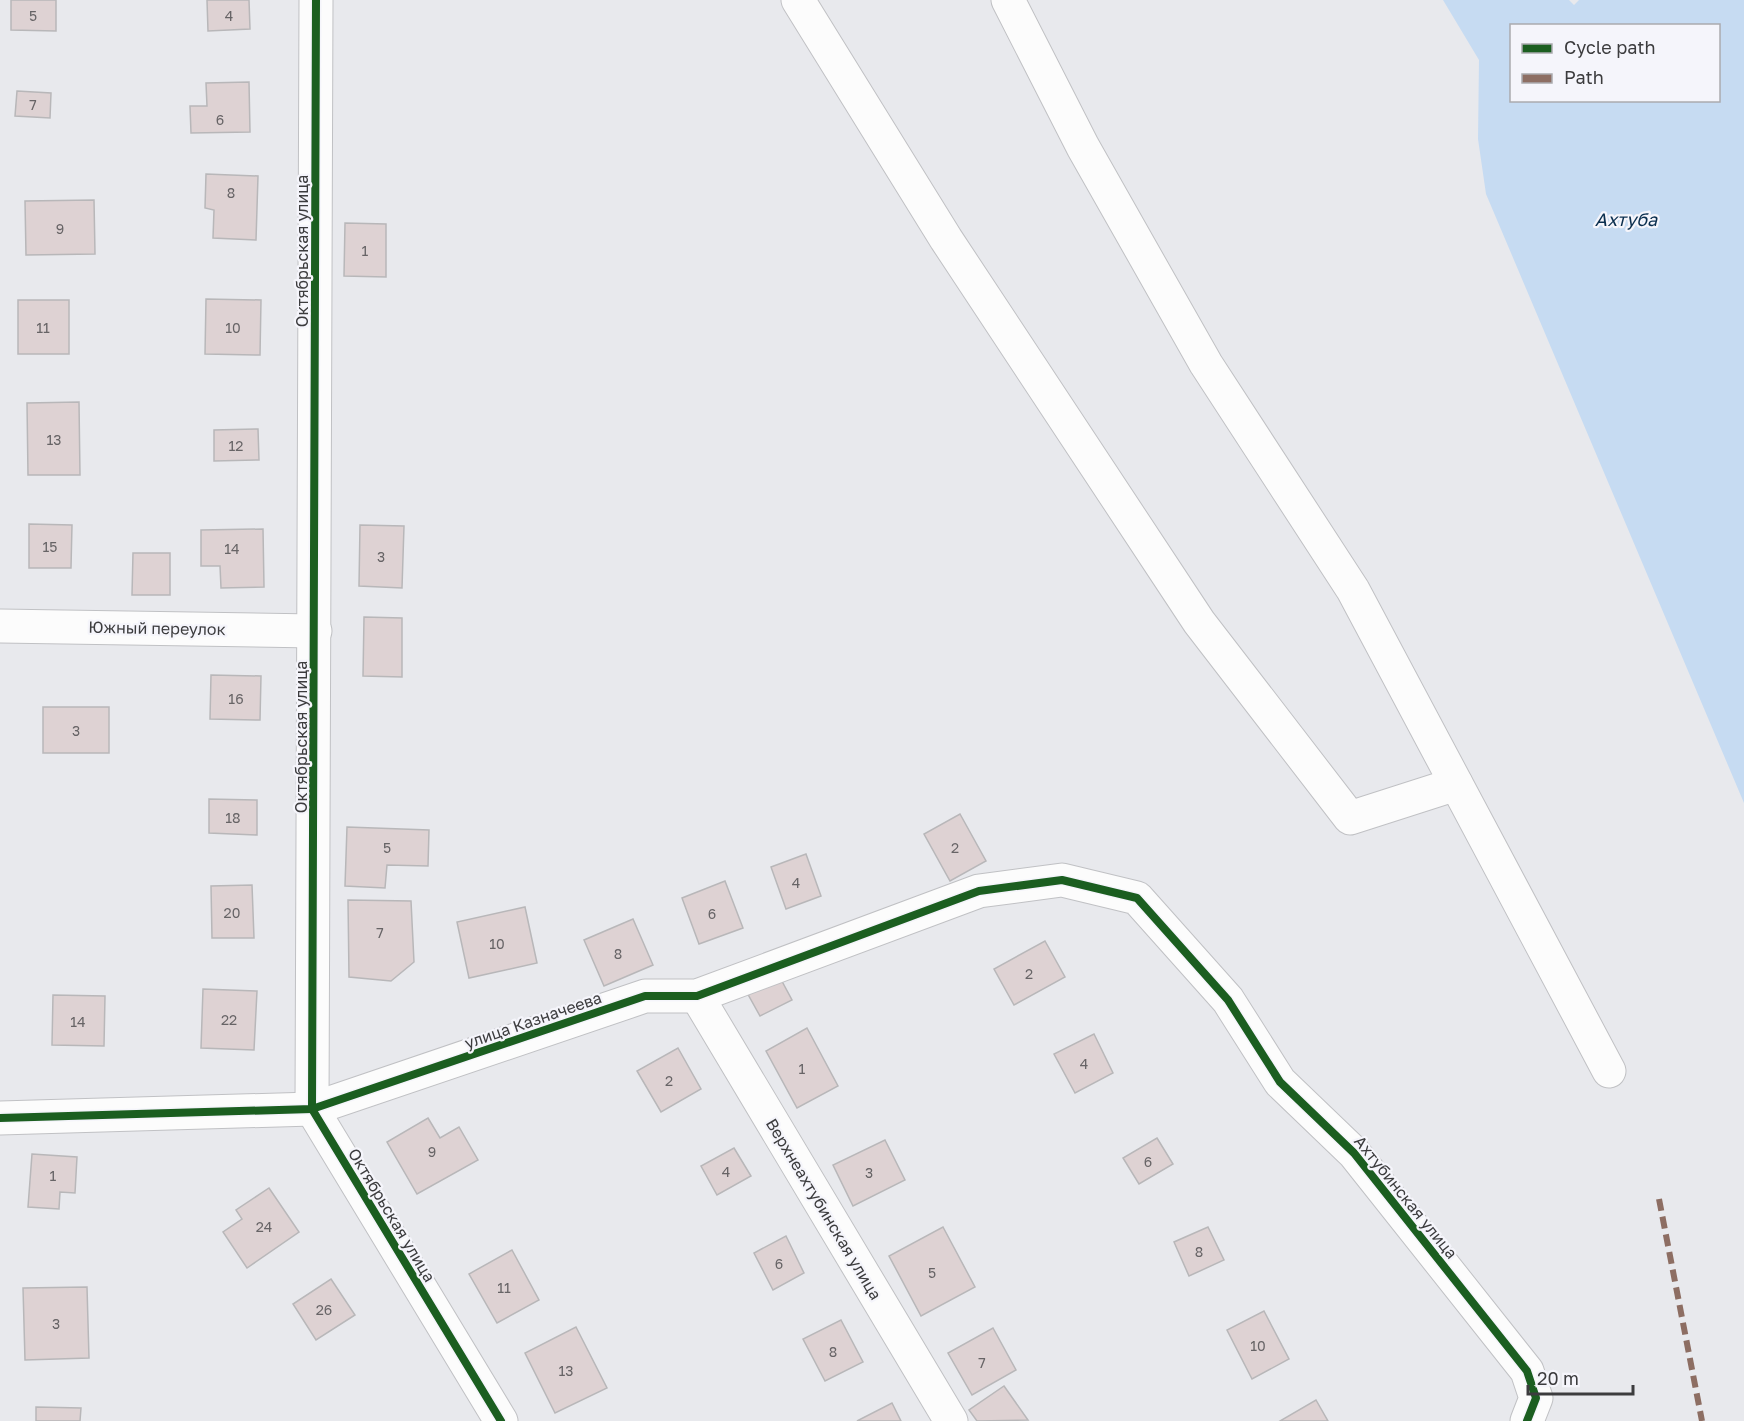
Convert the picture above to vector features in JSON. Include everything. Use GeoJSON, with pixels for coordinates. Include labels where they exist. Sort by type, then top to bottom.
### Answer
{"type":"FeatureCollection","features":[{"type":"Feature","properties":{"kind":"street","name":"Октябрьская улица"},"geometry":{"type":"LineString","coordinates":[[316,0],[312,1109],[501,1421]]}},
{"type":"Feature","properties":{"kind":"street"},"geometry":{"type":"LineString","coordinates":[[798,0],[946,239],[1199,622],[1350,819],[1456,784]]}},
{"type":"Feature","properties":{"kind":"street"},"geometry":{"type":"LineString","coordinates":[[1008,0],[1083,147],[1206,364],[1353,590],[1609,1071]]}},
{"type":"Feature","properties":{"kind":"street","name":"Южный переулок"},"geometry":{"type":"LineString","coordinates":[[0,626],[315,631]]}},
{"type":"Feature","properties":{"kind":"street","name":"улица Казначеева"},"geometry":{"type":"LineString","coordinates":[[0,1118],[312,1109],[645,996],[697,996],[979,891],[1062,880]]}},
{"type":"Feature","properties":{"kind":"street","name":"Ахтубинская улица"},"geometry":{"type":"LineString","coordinates":[[1062,880],[1137,898],[1228,1000],[1280,1082],[1354,1153],[1527,1371],[1536,1398],[1527,1421]]}},
{"type":"Feature","properties":{"kind":"street","name":"Верхнеахтубинская улица"},"geometry":{"type":"LineString","coordinates":[[697,996],[951,1421]]}},
{"type":"Feature","properties":{"kind":"water","name":"Ахтуба"},"geometry":{"type":"Polygon","coordinates":[[[1443,0],[1569,0],[1574,5],[1579,0],[1744,0],[1744,803],[1486,194],[1478,139],[1479,60],[1443,0]]]}},
{"type":"Feature","properties":{"kind":"building"},"geometry":{"type":"Polygon","coordinates":[[[11,0],[56,0],[56,31],[11,30],[11,0]]]}},
{"type":"Feature","properties":{"kind":"building"},"geometry":{"type":"Polygon","coordinates":[[[207,0],[249,0],[250,29],[208,31],[207,0]]]}},
{"type":"Feature","properties":{"kind":"building"},"geometry":{"type":"Polygon","coordinates":[[[249,82],[250,132],[191,133],[190,106],[207,106],[206,83],[249,82]]]}},
{"type":"Feature","properties":{"kind":"building"},"geometry":{"type":"Polygon","coordinates":[[[17,91],[51,93],[50,118],[15,116],[17,91]]]}},
{"type":"Feature","properties":{"kind":"building"},"geometry":{"type":"Polygon","coordinates":[[[206,174],[258,176],[256,240],[213,238],[214,210],[205,208],[206,174]]]}},
{"type":"Feature","properties":{"kind":"building"},"geometry":{"type":"Polygon","coordinates":[[[94,200],[95,254],[26,255],[25,201],[94,200]]]}},
{"type":"Feature","properties":{"kind":"building"},"geometry":{"type":"Polygon","coordinates":[[[345,223],[386,224],[386,277],[344,276],[345,223]]]}},
{"type":"Feature","properties":{"kind":"building"},"geometry":{"type":"Polygon","coordinates":[[[206,299],[261,300],[260,355],[205,354],[206,299]]]}},
{"type":"Feature","properties":{"kind":"building"},"geometry":{"type":"Polygon","coordinates":[[[18,300],[69,300],[69,354],[18,354],[18,300]]]}},
{"type":"Feature","properties":{"kind":"building"},"geometry":{"type":"Polygon","coordinates":[[[79,402],[80,475],[28,475],[27,403],[79,402]]]}},
{"type":"Feature","properties":{"kind":"building"},"geometry":{"type":"Polygon","coordinates":[[[258,429],[259,460],[214,461],[214,430],[258,429]]]}},
{"type":"Feature","properties":{"kind":"building"},"geometry":{"type":"Polygon","coordinates":[[[29,524],[72,525],[71,568],[29,568],[29,524]]]}},
{"type":"Feature","properties":{"kind":"building"},"geometry":{"type":"Polygon","coordinates":[[[360,525],[404,526],[402,588],[359,586],[360,525]]]}},
{"type":"Feature","properties":{"kind":"building"},"geometry":{"type":"Polygon","coordinates":[[[263,529],[264,587],[221,588],[220,566],[201,566],[201,530],[263,529]]]}},
{"type":"Feature","properties":{"kind":"building"},"geometry":{"type":"Polygon","coordinates":[[[133,553],[170,553],[170,595],[132,595],[133,553]]]}},
{"type":"Feature","properties":{"kind":"building"},"geometry":{"type":"Polygon","coordinates":[[[364,617],[402,618],[402,677],[363,676],[364,617]]]}},
{"type":"Feature","properties":{"kind":"building"},"geometry":{"type":"Polygon","coordinates":[[[211,675],[261,676],[260,720],[210,719],[211,675]]]}},
{"type":"Feature","properties":{"kind":"building"},"geometry":{"type":"Polygon","coordinates":[[[43,707],[109,707],[109,753],[43,753],[43,707]]]}},
{"type":"Feature","properties":{"kind":"building"},"geometry":{"type":"Polygon","coordinates":[[[209,799],[257,800],[257,835],[209,833],[209,799]]]}},
{"type":"Feature","properties":{"kind":"building"},"geometry":{"type":"Polygon","coordinates":[[[960,814],[986,861],[950,881],[924,834],[960,814]]]}},
{"type":"Feature","properties":{"kind":"building"},"geometry":{"type":"Polygon","coordinates":[[[347,827],[429,830],[428,866],[387,865],[385,888],[345,886],[347,827]]]}},
{"type":"Feature","properties":{"kind":"building"},"geometry":{"type":"Polygon","coordinates":[[[806,854],[821,896],[786,909],[771,867],[806,854]]]}},
{"type":"Feature","properties":{"kind":"building"},"geometry":{"type":"Polygon","coordinates":[[[725,881],[743,928],[699,944],[682,898],[725,881]]]}},
{"type":"Feature","properties":{"kind":"building"},"geometry":{"type":"Polygon","coordinates":[[[252,885],[254,938],[212,938],[211,886],[252,885]]]}},
{"type":"Feature","properties":{"kind":"building"},"geometry":{"type":"Polygon","coordinates":[[[348,900],[411,901],[414,962],[391,981],[349,977],[348,900]]]}},
{"type":"Feature","properties":{"kind":"building"},"geometry":{"type":"Polygon","coordinates":[[[525,907],[537,963],[469,978],[457,922],[525,907]]]}},
{"type":"Feature","properties":{"kind":"building"},"geometry":{"type":"Polygon","coordinates":[[[633,919],[653,965],[604,986],[584,940],[633,919]]]}},
{"type":"Feature","properties":{"kind":"building"},"geometry":{"type":"Polygon","coordinates":[[[1045,941],[1065,977],[1014,1005],[994,969],[1045,941]]]}},
{"type":"Feature","properties":{"kind":"building"},"geometry":{"type":"Polygon","coordinates":[[[777,972],[792,1000],[760,1016],[745,989],[777,972]]]}},
{"type":"Feature","properties":{"kind":"building"},"geometry":{"type":"Polygon","coordinates":[[[203,989],[257,991],[254,1050],[201,1048],[203,989]]]}},
{"type":"Feature","properties":{"kind":"building"},"geometry":{"type":"Polygon","coordinates":[[[53,995],[105,996],[104,1046],[52,1045],[53,995]]]}},
{"type":"Feature","properties":{"kind":"building"},"geometry":{"type":"Polygon","coordinates":[[[807,1028],[838,1086],[797,1108],[766,1051],[807,1028]]]}},
{"type":"Feature","properties":{"kind":"building"},"geometry":{"type":"Polygon","coordinates":[[[1094,1034],[1113,1073],[1075,1093],[1054,1054],[1094,1034]]]}},
{"type":"Feature","properties":{"kind":"building"},"geometry":{"type":"Polygon","coordinates":[[[678,1048],[701,1089],[661,1112],[637,1071],[678,1048]]]}},
{"type":"Feature","properties":{"kind":"building"},"geometry":{"type":"Polygon","coordinates":[[[428,1118],[440,1138],[459,1127],[478,1160],[417,1194],[387,1142],[428,1118]]]}},
{"type":"Feature","properties":{"kind":"building"},"geometry":{"type":"Polygon","coordinates":[[[1157,1138],[1173,1164],[1139,1184],[1123,1158],[1157,1138]]]}},
{"type":"Feature","properties":{"kind":"building"},"geometry":{"type":"Polygon","coordinates":[[[885,1140],[905,1180],[853,1206],[833,1165],[885,1140]]]}},
{"type":"Feature","properties":{"kind":"building"},"geometry":{"type":"Polygon","coordinates":[[[734,1148],[751,1176],[717,1195],[701,1166],[734,1148]]]}},
{"type":"Feature","properties":{"kind":"building"},"geometry":{"type":"Polygon","coordinates":[[[32,1154],[77,1157],[75,1193],[60,1192],[59,1209],[28,1207],[32,1154]]]}},
{"type":"Feature","properties":{"kind":"building"},"geometry":{"type":"Polygon","coordinates":[[[269,1188],[299,1232],[247,1268],[223,1232],[242,1219],[236,1210],[269,1188]]]}},
{"type":"Feature","properties":{"kind":"building"},"geometry":{"type":"Polygon","coordinates":[[[943,1227],[975,1287],[921,1316],[889,1256],[943,1227]]]}},
{"type":"Feature","properties":{"kind":"building"},"geometry":{"type":"Polygon","coordinates":[[[1208,1227],[1224,1260],[1189,1276],[1174,1242],[1208,1227]]]}},
{"type":"Feature","properties":{"kind":"building"},"geometry":{"type":"Polygon","coordinates":[[[786,1236],[804,1273],[773,1290],[754,1253],[786,1236]]]}},
{"type":"Feature","properties":{"kind":"building"},"geometry":{"type":"Polygon","coordinates":[[[512,1250],[539,1300],[497,1323],[469,1274],[512,1250]]]}},
{"type":"Feature","properties":{"kind":"building"},"geometry":{"type":"Polygon","coordinates":[[[331,1279],[355,1315],[316,1340],[293,1304],[331,1279]]]}},
{"type":"Feature","properties":{"kind":"building"},"geometry":{"type":"Polygon","coordinates":[[[87,1287],[89,1358],[25,1360],[23,1288],[87,1287]]]}},
{"type":"Feature","properties":{"kind":"building"},"geometry":{"type":"Polygon","coordinates":[[[1264,1311],[1289,1359],[1252,1379],[1227,1330],[1264,1311]]]}},
{"type":"Feature","properties":{"kind":"building"},"geometry":{"type":"Polygon","coordinates":[[[841,1320],[863,1362],[825,1381],[803,1339],[841,1320]]]}},
{"type":"Feature","properties":{"kind":"building"},"geometry":{"type":"Polygon","coordinates":[[[576,1327],[607,1388],[555,1413],[525,1353],[576,1327]]]}},
{"type":"Feature","properties":{"kind":"building"},"geometry":{"type":"Polygon","coordinates":[[[993,1328],[1016,1370],[972,1395],[948,1353],[993,1328]]]}},
{"type":"Feature","properties":{"kind":"building"},"geometry":{"type":"Polygon","coordinates":[[[1004,1386],[1028,1420],[977,1421],[969,1410],[1004,1386]]]}},
{"type":"Feature","properties":{"kind":"building"},"geometry":{"type":"Polygon","coordinates":[[[1316,1400],[1328,1421],[1280,1421],[1316,1400]]]}},
{"type":"Feature","properties":{"kind":"building"},"geometry":{"type":"Polygon","coordinates":[[[892,1403],[901,1421],[857,1421],[892,1403]]]}},
{"type":"Feature","properties":{"kind":"building"},"geometry":{"type":"Polygon","coordinates":[[[36,1407],[81,1408],[80,1421],[36,1421],[36,1407]]]}},
{"type":"Feature","properties":{"kind":"marked path"},"geometry":{"type":"LineString","coordinates":[[1659,1199],[1702,1421]]}},
{"type":"Feature","properties":{"kind":"cycle path"},"geometry":{"type":"LineString","coordinates":[[316,0],[312,1109],[501,1421]]}},
{"type":"Feature","properties":{"kind":"cycle path"},"geometry":{"type":"LineString","coordinates":[[0,1118],[312,1109],[645,996],[697,996],[979,891],[1062,880],[1137,898],[1228,1000],[1280,1082],[1354,1153],[1527,1371],[1536,1398],[1527,1421]]}}]}
